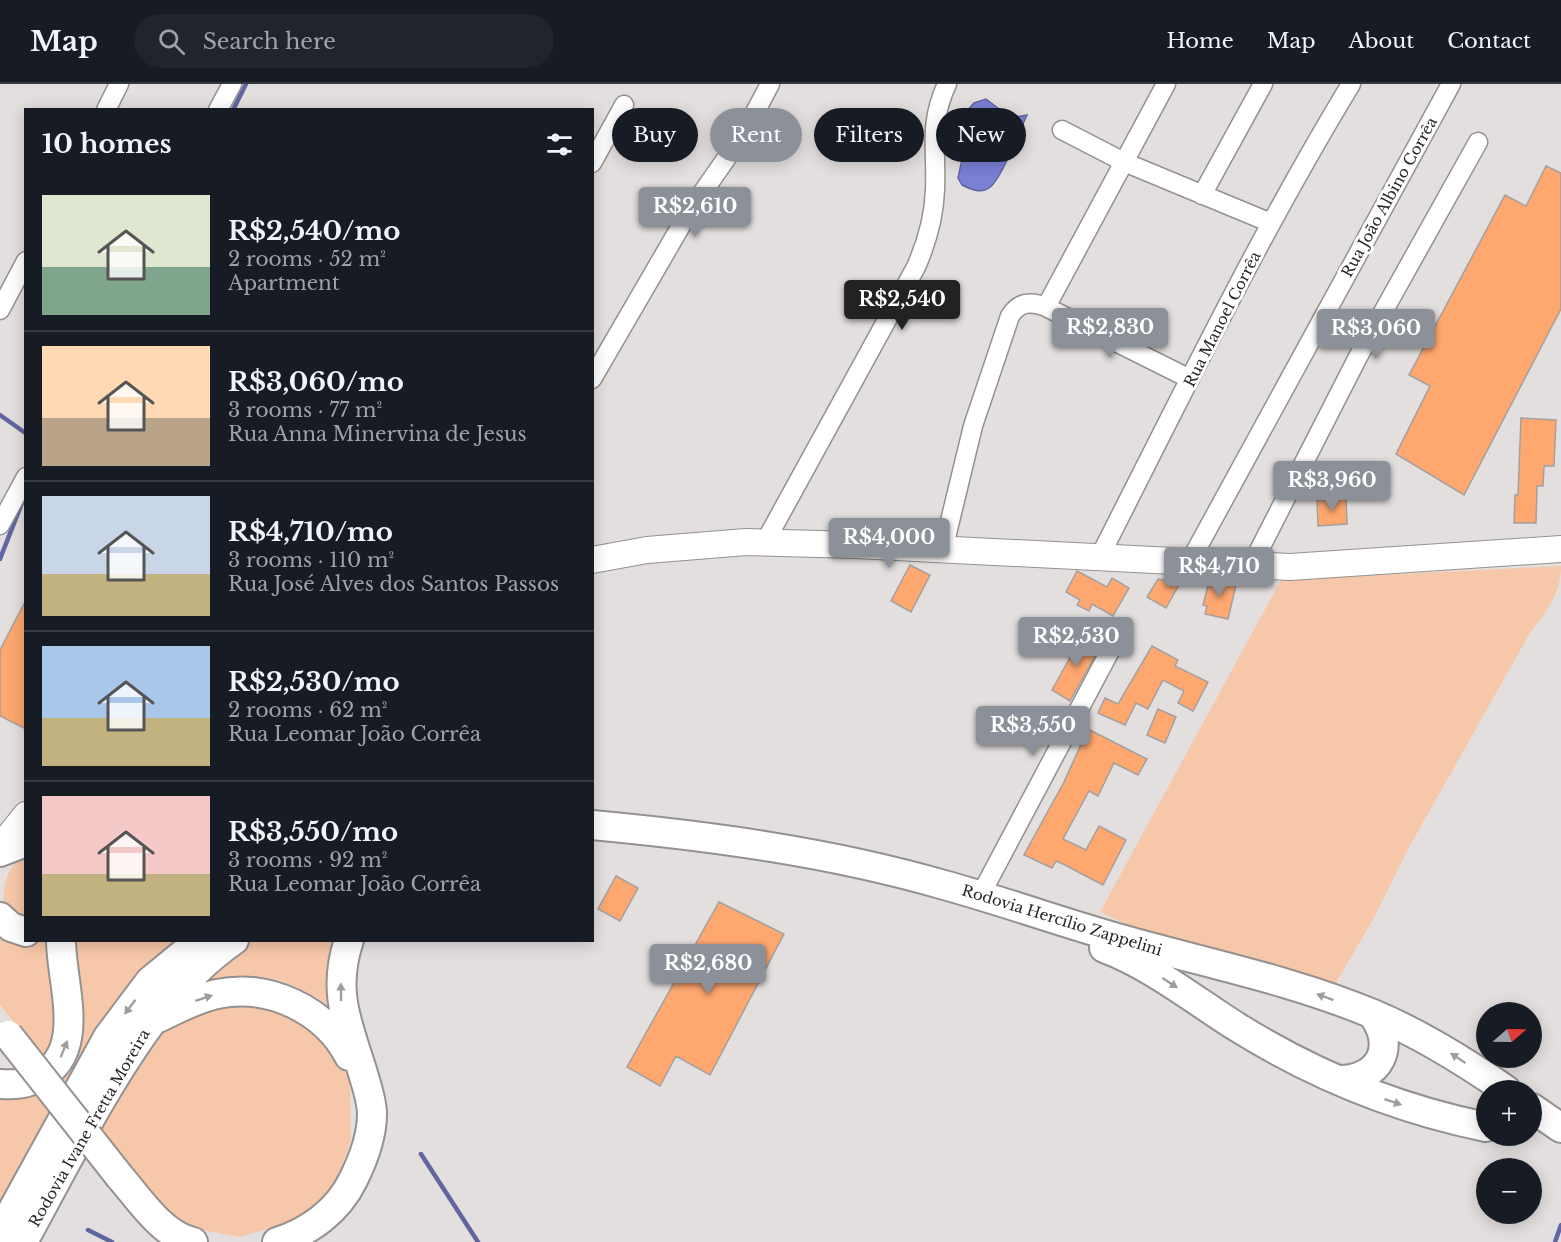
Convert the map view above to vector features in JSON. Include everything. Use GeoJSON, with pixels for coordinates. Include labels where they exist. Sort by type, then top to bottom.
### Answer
{"type":"FeatureCollection","features":[{"type":"Feature","properties":{"kind":"main road","name":"Rodovia Hercílio Zappelini"},"geometry":{"type":"LineString","coordinates":[[594,825],[790,851],[904,875],[1127,941],[1278,980],[1372,1014],[1451,1053],[1491,1080]]}},
{"type":"Feature","properties":{"kind":"main road","name":"Rodovia Hercílio Zappelini"},"geometry":{"type":"LineString","coordinates":[[594,842],[719,855],[882,883],[982,909],[1084,941],[1119,954],[1163,978],[1286,1056],[1379,1097],[1444,1118],[1476,1125]]}},
{"type":"Feature","properties":{"kind":"main road"},"geometry":{"type":"LineString","coordinates":[[0,917],[11,927],[24,931]]}},
{"type":"Feature","properties":{"kind":"main road"},"geometry":{"type":"LineString","coordinates":[[0,1084],[15,1086],[31,1081],[48,1072],[62,1056],[68,1040],[62,942]]}},
{"type":"Feature","properties":{"kind":"main road","name":"Rodovia Ivane Fretta Moreira"},"geometry":{"type":"LineString","coordinates":[[0,1233],[108,1037],[174,952],[196,942]]}},
{"type":"Feature","properties":{"kind":"main road","name":"Rodovia Ivane Fretta Moreira"},"geometry":{"type":"LineString","coordinates":[[23,1242],[80,1136],[150,1021],[203,964],[231,942]]}},
{"type":"Feature","properties":{"kind":"main road"},"geometry":{"type":"LineString","coordinates":[[277,1242],[316,1225],[348,1191],[363,1159],[370,1131],[372,1114],[368,1088],[341,1000],[343,958],[348,942]]}},
{"type":"Feature","properties":{"kind":"main road"},"geometry":{"type":"LineString","coordinates":[[150,1021],[194,1001],[216,994],[241,990],[284,999],[327,1025],[343,1044],[368,1088]]}},
{"type":"Feature","properties":{"kind":"main road"},"geometry":{"type":"LineString","coordinates":[[1339,1080],[1353,1080],[1366,1075],[1383,1053],[1384,1039],[1381,1025],[1372,1014]]}},
{"type":"Feature","properties":{"kind":"main road"},"geometry":{"type":"LineString","coordinates":[[4,1030],[120,1178],[163,1226],[184,1240],[193,1242]]}},
{"type":"Feature","properties":{"kind":"main road"},"geometry":{"type":"LineString","coordinates":[[1542,1115],[1561,1128]]}},
{"type":"Feature","properties":{"kind":"main road"},"geometry":{"type":"LineString","coordinates":[[1542,1137],[1561,1140]]}},
{"type":"Feature","properties":{"kind":"street"},"geometry":{"type":"LineString","coordinates":[[107,108],[119,84]]}},
{"type":"Feature","properties":{"kind":"street"},"geometry":{"type":"LineString","coordinates":[[219,108],[232,84]]}},
{"type":"Feature","properties":{"kind":"street"},"geometry":{"type":"LineString","coordinates":[[594,376],[689,212],[744,133],[770,84]]}},
{"type":"Feature","properties":{"kind":"street"},"geometry":{"type":"LineString","coordinates":[[765,542],[927,243],[933,218],[936,189],[933,126],[937,106],[947,84]]}},
{"type":"Feature","properties":{"kind":"street"},"geometry":{"type":"LineString","coordinates":[[1046,307],[1166,84]]}},
{"type":"Feature","properties":{"kind":"street"},"geometry":{"type":"LineString","coordinates":[[1202,195],[1263,84]]}},
{"type":"Feature","properties":{"kind":"street","name":"Rua Manoel Corrêa"},"geometry":{"type":"LineString","coordinates":[[1099,558],[1271,223],[1309,153],[1351,84]]}},
{"type":"Feature","properties":{"kind":"street","name":"Rua João Albino Corrêa"},"geometry":{"type":"LineString","coordinates":[[1189,563],[1451,84]]}},
{"type":"Feature","properties":{"kind":"street"},"geometry":{"type":"LineString","coordinates":[[594,159],[624,105]]}},
{"type":"Feature","properties":{"kind":"street"},"geometry":{"type":"LineString","coordinates":[[1062,130],[1124,162],[1271,223]]}},
{"type":"Feature","properties":{"kind":"street"},"geometry":{"type":"LineString","coordinates":[[1251,566],[1359,355],[1478,142]]}},
{"type":"Feature","properties":{"kind":"street"},"geometry":{"type":"LineString","coordinates":[[0,310],[24,265]]}},
{"type":"Feature","properties":{"kind":"street"},"geometry":{"type":"LineString","coordinates":[[943,550],[973,426],[1010,316],[1019,305],[1028,303],[1046,307],[1190,379]]}},
{"type":"Feature","properties":{"kind":"street"},"geometry":{"type":"LineString","coordinates":[[0,525],[24,481]]}},
{"type":"Feature","properties":{"kind":"street"},"geometry":{"type":"LineString","coordinates":[[594,560],[685,546],[765,542],[1251,566],[1326,565],[1561,549]]}},
{"type":"Feature","properties":{"kind":"street"},"geometry":{"type":"LineString","coordinates":[[980,896],[1119,634]]}},
{"type":"Feature","properties":{"kind":"street"},"geometry":{"type":"LineString","coordinates":[[7,849],[10,835],[24,818]]}},
{"type":"Feature","properties":{"kind":"shaded area"},"geometry":{"type":"Polygon","coordinates":[[[1561,566],[1552,602],[1530,633],[1408,849],[1376,914],[1333,988],[1147,934],[1100,912],[1281,580],[1561,566]]]}},
{"type":"Feature","properties":{"kind":"shaded area"},"geometry":{"type":"Polygon","coordinates":[[[24,857],[24,924],[6,911],[4,904],[6,880],[18,860],[24,857]]]}},
{"type":"Feature","properties":{"kind":"shaded area"},"geometry":{"type":"Polygon","coordinates":[[[0,929],[24,937],[24,942],[54,942],[57,1020],[53,1050],[44,1059],[0,1005],[0,929]]]}},
{"type":"Feature","properties":{"kind":"shaded area"},"geometry":{"type":"Polygon","coordinates":[[[77,942],[173,942],[169,953],[0,1217],[0,1095],[21,1098],[63,1066],[77,942]]]}},
{"type":"Feature","properties":{"kind":"shaded area"},"geometry":{"type":"Polygon","coordinates":[[[248,942],[339,942],[333,1008],[292,985],[264,978],[236,978],[182,993],[215,964],[248,942]]]}},
{"type":"Feature","properties":{"kind":"shaded area"},"geometry":{"type":"Polygon","coordinates":[[[221,1001],[276,1005],[330,1039],[350,1081],[351,1139],[336,1183],[298,1220],[239,1237],[197,1229],[163,1209],[97,1128],[173,1018],[221,1001]]]}},
{"type":"Feature","properties":{"kind":"water"},"geometry":{"type":"Polygon","coordinates":[[[986,99],[998,108],[970,108],[974,103],[986,99]]]}},
{"type":"Feature","properties":{"kind":"water"},"geometry":{"type":"Polygon","coordinates":[[[961,162],[1006,162],[994,183],[986,190],[979,191],[962,185],[958,178],[961,162]]]}},
{"type":"Feature","properties":{"kind":"building"},"geometry":{"type":"Polygon","coordinates":[[[1546,166],[1561,173],[1561,309],[1464,495],[1396,454],[1430,386],[1409,375],[1505,195],[1526,206],[1546,166]]]}},
{"type":"Feature","properties":{"kind":"building"},"geometry":{"type":"Polygon","coordinates":[[[1521,418],[1556,420],[1554,466],[1544,466],[1543,486],[1537,486],[1536,523],[1514,523],[1515,495],[1518,495],[1521,418]]]}},
{"type":"Feature","properties":{"kind":"building"},"geometry":{"type":"Polygon","coordinates":[[[1346,499],[1347,524],[1318,526],[1317,500],[1346,499]]]}},
{"type":"Feature","properties":{"kind":"building"},"geometry":{"type":"Polygon","coordinates":[[[910,565],[930,575],[911,612],[891,601],[910,565]]]}},
{"type":"Feature","properties":{"kind":"building"},"geometry":{"type":"Polygon","coordinates":[[[1077,571],[1107,587],[1112,578],[1129,588],[1113,616],[1092,604],[1089,611],[1077,605],[1080,600],[1066,592],[1077,571]]]}},
{"type":"Feature","properties":{"kind":"building"},"geometry":{"type":"Polygon","coordinates":[[[1210,578],[1236,585],[1228,619],[1205,614],[1207,606],[1203,605],[1210,578]]]}},
{"type":"Feature","properties":{"kind":"building"},"geometry":{"type":"Polygon","coordinates":[[[1158,579],[1180,583],[1166,608],[1147,597],[1158,579]]]}},
{"type":"Feature","properties":{"kind":"building"},"geometry":{"type":"Polygon","coordinates":[[[24,604],[24,728],[0,716],[0,650],[24,604]]]}},
{"type":"Feature","properties":{"kind":"building"},"geometry":{"type":"Polygon","coordinates":[[[1082,636],[1100,647],[1070,701],[1052,690],[1082,636]]]}},
{"type":"Feature","properties":{"kind":"building"},"geometry":{"type":"Polygon","coordinates":[[[1152,646],[1178,660],[1175,666],[1208,682],[1193,711],[1178,703],[1184,691],[1163,680],[1148,709],[1136,703],[1125,725],[1098,713],[1105,698],[1118,704],[1152,646]]]}},
{"type":"Feature","properties":{"kind":"building"},"geometry":{"type":"Polygon","coordinates":[[[1158,709],[1176,717],[1165,743],[1147,735],[1158,709]]]}},
{"type":"Feature","properties":{"kind":"building"},"geometry":{"type":"Polygon","coordinates":[[[1088,729],[1147,759],[1138,775],[1114,763],[1098,796],[1089,791],[1063,839],[1086,850],[1099,826],[1126,840],[1103,885],[1056,861],[1052,868],[1024,855],[1064,782],[1088,729]]]}},
{"type":"Feature","properties":{"kind":"building"},"geometry":{"type":"Polygon","coordinates":[[[616,876],[638,888],[620,921],[598,909],[616,876]]]}},
{"type":"Feature","properties":{"kind":"building"},"geometry":{"type":"Polygon","coordinates":[[[719,902],[784,934],[710,1075],[676,1056],[660,1086],[627,1067],[719,902]]]}},
{"type":"Feature","properties":{"kind":"waterway"},"geometry":{"type":"LineString","coordinates":[[234,108],[246,84]]}},
{"type":"Feature","properties":{"kind":"waterway"},"geometry":{"type":"LineString","coordinates":[[0,415],[24,432]]}},
{"type":"Feature","properties":{"kind":"waterway"},"geometry":{"type":"LineString","coordinates":[[0,559],[22,503]]}},
{"type":"Feature","properties":{"kind":"waterway"},"geometry":{"type":"LineString","coordinates":[[421,1154],[478,1242]]}},
{"type":"Feature","properties":{"kind":"waterway"},"geometry":{"type":"LineString","coordinates":[[1555,1242],[1561,1225]]}},
{"type":"Feature","properties":{"kind":"waterway"},"geometry":{"type":"LineString","coordinates":[[88,1230],[112,1242]]}}]}
